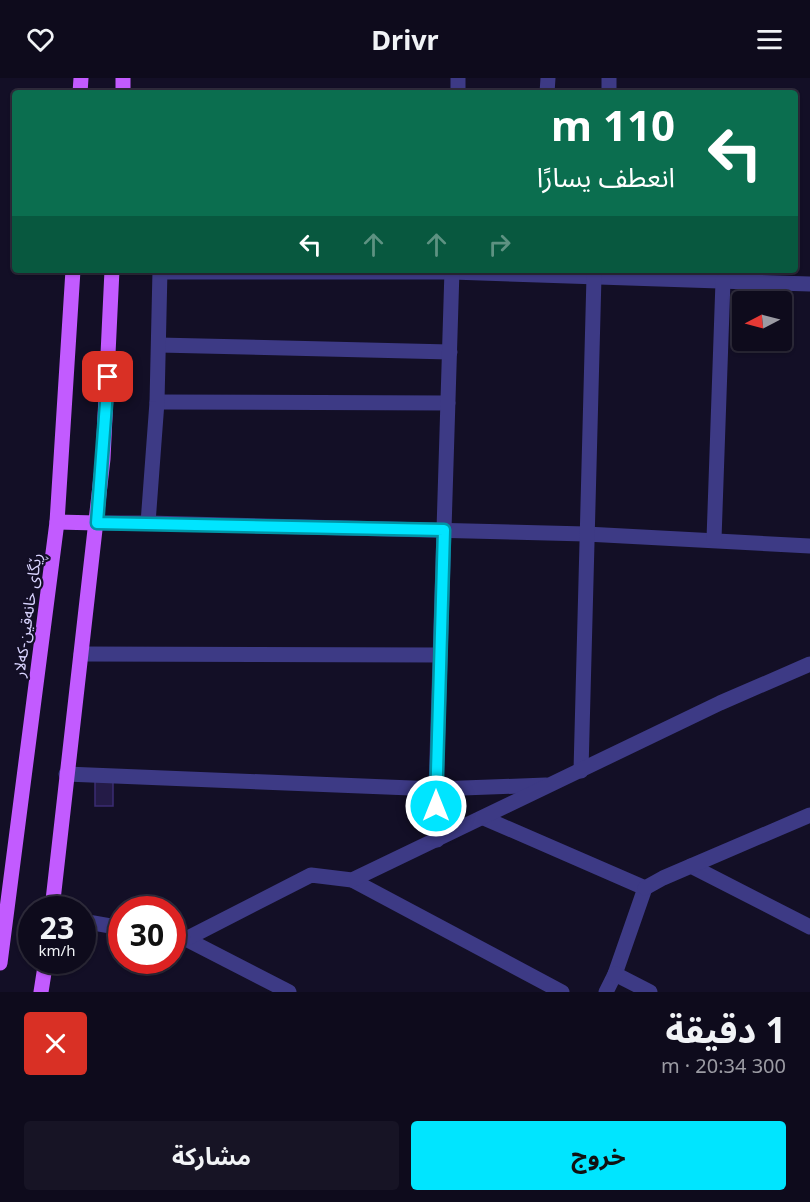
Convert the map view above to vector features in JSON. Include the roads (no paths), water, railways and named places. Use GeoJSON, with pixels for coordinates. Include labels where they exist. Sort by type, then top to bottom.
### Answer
{"type":"FeatureCollection","features":[{"type":"Feature","properties":{"kind":"main road","name":"ڕێگای خانەقین-کەلار"},"geometry":{"type":"LineString","coordinates":[[0,963],[57,522],[73,273]]}},
{"type":"Feature","properties":{"kind":"main road"},"geometry":{"type":"LineString","coordinates":[[53,896],[97,523],[107,398],[112,273]]}},
{"type":"Feature","properties":{"kind":"main road"},"geometry":{"type":"LineString","coordinates":[[57,522],[97,523]]}},
{"type":"Feature","properties":{"kind":"main road"},"geometry":{"type":"LineString","coordinates":[[42,992],[44,974]]}},
{"type":"Feature","properties":{"kind":"street"},"geometry":{"type":"LineString","coordinates":[[148,523],[157,402],[160,273]]}},
{"type":"Feature","properties":{"kind":"street"},"geometry":{"type":"LineString","coordinates":[[437,840],[436,789],[452,273]]}},
{"type":"Feature","properties":{"kind":"street"},"geometry":{"type":"LineString","coordinates":[[509,273],[810,284]]}},
{"type":"Feature","properties":{"kind":"street"},"geometry":{"type":"LineString","coordinates":[[581,771],[594,276]]}},
{"type":"Feature","properties":{"kind":"street"},"geometry":{"type":"LineString","coordinates":[[714,539],[723,281]]}},
{"type":"Feature","properties":{"kind":"street"},"geometry":{"type":"LineString","coordinates":[[159,345],[450,352]]}},
{"type":"Feature","properties":{"kind":"street"},"geometry":{"type":"LineString","coordinates":[[157,402],[448,403]]}},
{"type":"Feature","properties":{"kind":"street"},"geometry":{"type":"LineString","coordinates":[[97,523],[586,534],[714,539],[810,546]]}},
{"type":"Feature","properties":{"kind":"street"},"geometry":{"type":"LineString","coordinates":[[81,654],[440,655]]}},
{"type":"Feature","properties":{"kind":"street"},"geometry":{"type":"LineString","coordinates":[[352,880],[720,703],[810,664]]}},
{"type":"Feature","properties":{"kind":"street"},"geometry":{"type":"LineString","coordinates":[[66,774],[436,789],[551,785]]}},
{"type":"Feature","properties":{"kind":"street"},"geometry":{"type":"LineString","coordinates":[[606,992],[615,974],[645,888],[810,815]]}},
{"type":"Feature","properties":{"kind":"street"},"geometry":{"type":"LineString","coordinates":[[484,818],[645,888]]}},
{"type":"Feature","properties":{"kind":"street"},"geometry":{"type":"LineString","coordinates":[[692,866],[810,927]]}},
{"type":"Feature","properties":{"kind":"street"},"geometry":{"type":"LineString","coordinates":[[186,935],[311,875],[352,880],[562,992]]}},
{"type":"Feature","properties":{"kind":"street"},"geometry":{"type":"LineString","coordinates":[[186,941],[289,992]]}},
{"type":"Feature","properties":{"kind":"street"},"geometry":{"type":"LineString","coordinates":[[615,974],[650,992]]}}]}
